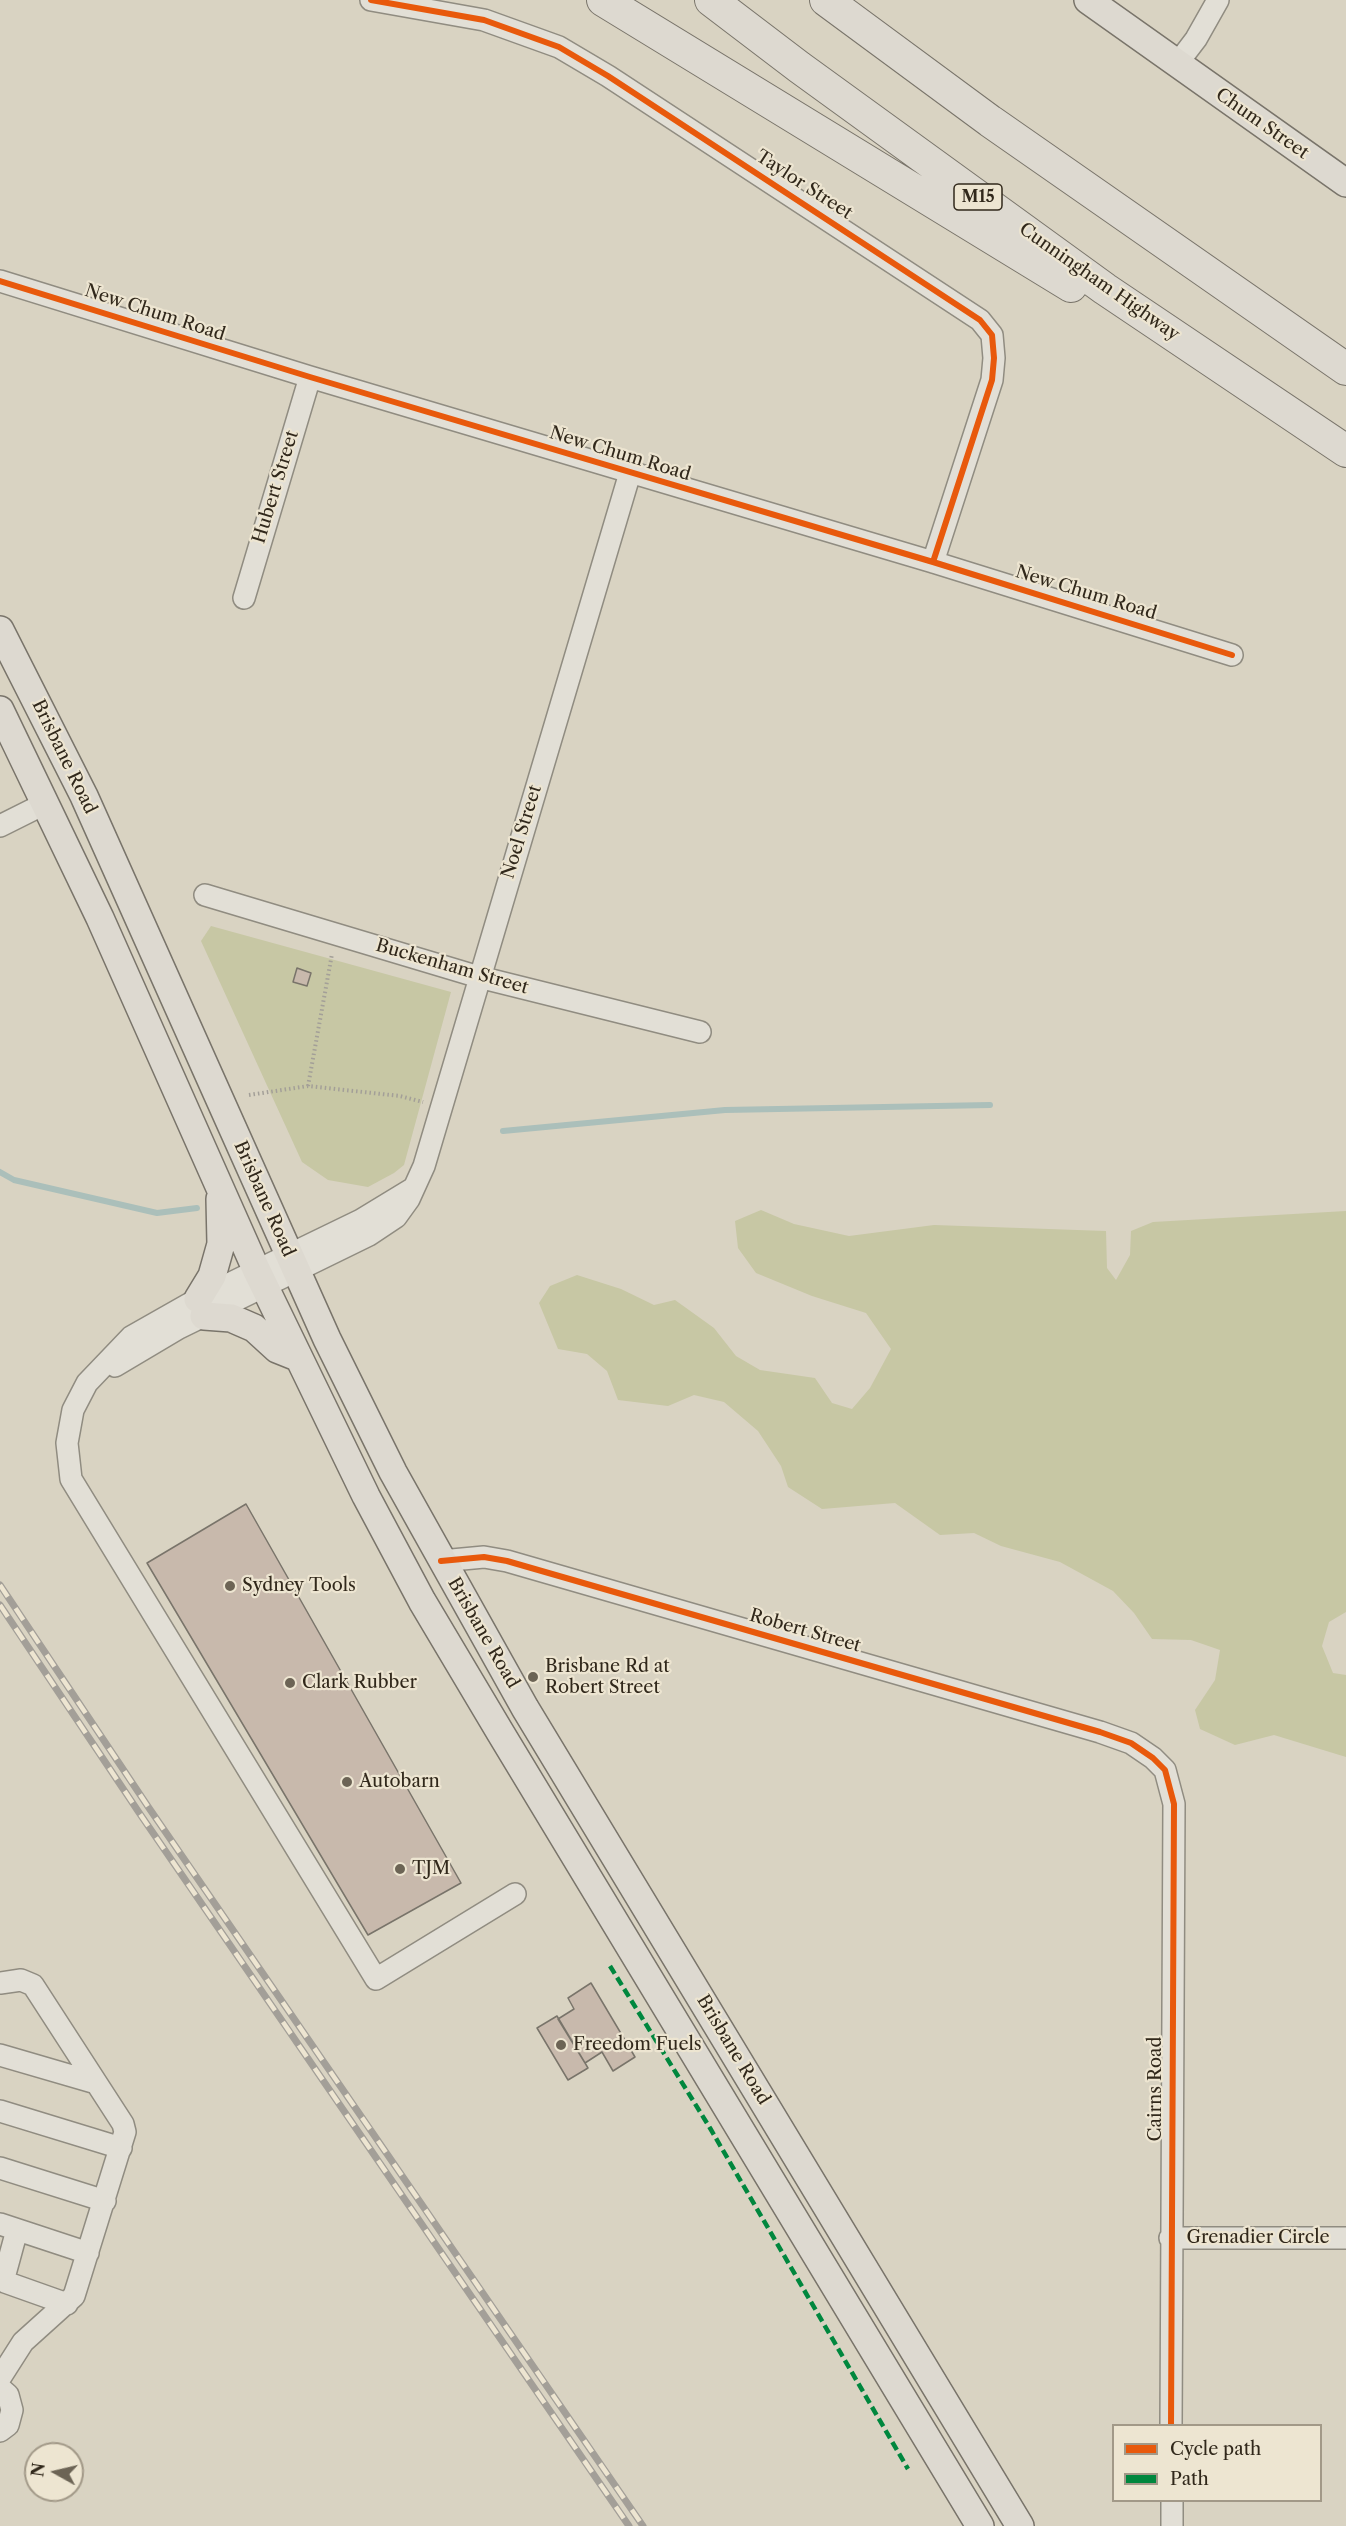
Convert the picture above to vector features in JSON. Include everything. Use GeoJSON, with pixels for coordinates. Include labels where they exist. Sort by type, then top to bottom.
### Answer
{"type":"FeatureCollection","features":[{"type":"Feature","properties":{"kind":"highway"},"geometry":{"type":"LineString","coordinates":[[603,0],[1035,266],[1249,386]]}},
{"type":"Feature","properties":{"kind":"highway","name":"Cunningham Highway"},"geometry":{"type":"LineString","coordinates":[[711,0],[799,67],[1105,289],[1346,451]]}},
{"type":"Feature","properties":{"kind":"highway"},"geometry":{"type":"LineString","coordinates":[[826,0],[990,121],[1346,369]]}},
{"type":"Feature","properties":{"kind":"main road","name":"Chum Street"},"geometry":{"type":"LineString","coordinates":[[1088,0],[1346,183]]}},
{"type":"Feature","properties":{"kind":"main road","name":"Brisbane Road"},"geometry":{"type":"LineString","coordinates":[[0,630],[84,796],[292,1262],[348,1381],[441,1561],[525,1708],[1020,2526]]}},
{"type":"Feature","properties":{"kind":"main road","name":"Brisbane Road"},"geometry":{"type":"LineString","coordinates":[[0,710],[46,803],[220,1192],[297,1357],[352,1469],[422,1601],[980,2526]]}},
{"type":"Feature","properties":{"kind":"main road"},"geometry":{"type":"LineString","coordinates":[[220,1192],[221,1244],[201,1307],[254,1328],[277,1349],[297,1357]]}},
{"type":"Feature","properties":{"kind":"street","name":"Taylor Street"},"geometry":{"type":"LineString","coordinates":[[371,0],[484,20],[559,47],[608,76],[980,320],[992,335],[994,358],[992,380],[933,562]]}},
{"type":"Feature","properties":{"kind":"street"},"geometry":{"type":"LineString","coordinates":[[1178,64],[1196,39],[1218,0]]}},
{"type":"Feature","properties":{"kind":"street","name":"New Chum Road"},"geometry":{"type":"LineString","coordinates":[[0,281],[310,377],[933,562],[1232,655]]}},
{"type":"Feature","properties":{"kind":"street","name":"Hubert Street"},"geometry":{"type":"LineString","coordinates":[[244,598],[310,377]]}},
{"type":"Feature","properties":{"kind":"street","name":"Noel Street"},"geometry":{"type":"LineString","coordinates":[[515,1894],[376,1979],[70,1479],[67,1443],[73,1410],[87,1383],[131,1337],[201,1307],[292,1262],[411,1190],[424,1166],[440,1105],[630,473]]}},
{"type":"Feature","properties":{"kind":"street"},"geometry":{"type":"LineString","coordinates":[[0,826],[46,803]]}},
{"type":"Feature","properties":{"kind":"street","name":"Buckenham Street"},"geometry":{"type":"LineString","coordinates":[[205,895],[479,977],[700,1032]]}},
{"type":"Feature","properties":{"kind":"street","name":"Robert Street"},"geometry":{"type":"LineString","coordinates":[[441,1561],[494,1558],[540,1570],[1100,1732],[1131,1743],[1153,1758]]}},
{"type":"Feature","properties":{"kind":"street","name":"Cairns Road"},"geometry":{"type":"LineString","coordinates":[[1153,1758],[1165,1770],[1174,1804],[1170,2238],[1171,2424]]}},
{"type":"Feature","properties":{"kind":"street"},"geometry":{"type":"LineString","coordinates":[[0,1983],[21,1980],[33,1985],[123,2124],[125,2132],[74,2296],[23,2342],[0,2378]]}},
{"type":"Feature","properties":{"kind":"street"},"geometry":{"type":"LineString","coordinates":[[0,2055],[96,2083]]}},
{"type":"Feature","properties":{"kind":"street"},"geometry":{"type":"LineString","coordinates":[[0,2111],[121,2148]]}},
{"type":"Feature","properties":{"kind":"street"},"geometry":{"type":"LineString","coordinates":[[0,2168],[105,2200]]}},
{"type":"Feature","properties":{"kind":"street"},"geometry":{"type":"LineString","coordinates":[[67,2304],[5,2282],[8,2227],[88,2253]]}},
{"type":"Feature","properties":{"kind":"street","name":"Grenadier Circle"},"geometry":{"type":"LineString","coordinates":[[1170,2238],[1346,2238]]}},
{"type":"Feature","properties":{"kind":"street"},"geometry":{"type":"LineString","coordinates":[[0,2388],[8,2395],[12,2410],[8,2425],[0,2431]]}},
{"type":"Feature","properties":{"kind":"street"},"geometry":{"type":"LineString","coordinates":[[1172,2502],[1172,2526]]}},
{"type":"Feature","properties":{"kind":"path"},"geometry":{"type":"LineString","coordinates":[[308,1086],[328,964],[335,946]]}},
{"type":"Feature","properties":{"kind":"path"},"geometry":{"type":"LineString","coordinates":[[249,1095],[308,1086],[400,1096],[440,1105]]}},
{"type":"Feature","properties":{"kind":"green space"},"geometry":{"type":"Polygon","coordinates":[[[211,926],[451,992],[404,1165],[394,1173],[368,1187],[328,1180],[302,1162],[201,941],[211,926]]]}},
{"type":"Feature","properties":{"kind":"green space"},"geometry":{"type":"Polygon","coordinates":[[[761,1210],[794,1224],[849,1236],[934,1225],[1106,1231],[1107,1268],[1116,1280],[1130,1255],[1131,1231],[1153,1222],[1346,1211],[1346,1612],[1329,1622],[1322,1646],[1333,1673],[1346,1675],[1346,1757],[1274,1735],[1235,1745],[1200,1729],[1195,1710],[1215,1680],[1220,1650],[1191,1640],[1152,1639],[1134,1613],[1113,1591],[1060,1562],[1001,1546],[974,1533],[940,1535],[895,1503],[822,1509],[788,1487],[781,1466],[758,1431],[724,1402],[694,1395],[668,1406],[618,1400],[607,1371],[587,1354],[558,1349],[539,1303],[550,1286],[577,1275],[621,1289],[654,1305],[675,1300],[714,1328],[736,1356],[760,1370],[815,1378],[832,1403],[852,1409],[870,1388],[891,1349],[866,1313],[812,1296],[756,1273],[738,1248],[735,1221],[761,1210]]]}},
{"type":"Feature","properties":{"kind":"building"},"geometry":{"type":"Polygon","coordinates":[[[297,968],[311,973],[307,986],[293,982],[297,968]]]}},
{"type":"Feature","properties":{"kind":"building"},"geometry":{"type":"Polygon","coordinates":[[[246,1504],[461,1883],[368,1935],[147,1563],[246,1504]]]}},
{"type":"Feature","properties":{"kind":"building"},"geometry":{"type":"Polygon","coordinates":[[[591,1983],[635,2057],[613,2071],[602,2052],[585,2063],[558,2019],[574,2009],[568,1998],[591,1983]]]}},
{"type":"Feature","properties":{"kind":"building","name":"Freedom Fuels"},"geometry":{"type":"Polygon","coordinates":[[[557,2016],[588,2068],[568,2080],[537,2028],[557,2016]]]}},
{"type":"Feature","properties":{"kind":"waterway"},"geometry":{"type":"LineString","coordinates":[[503,1131],[725,1110],[990,1105]]}},
{"type":"Feature","properties":{"kind":"waterway"},"geometry":{"type":"LineString","coordinates":[[0,1172],[14,1180],[157,1213],[197,1208]]}},
{"type":"Feature","properties":{"kind":"railway"},"geometry":{"type":"LineString","coordinates":[[0,1585],[149,1808],[643,2526]]}},
{"type":"Feature","properties":{"kind":"railway"},"geometry":{"type":"LineString","coordinates":[[0,1605],[140,1814],[629,2526]]}},
{"type":"Feature","properties":{"kind":"marked path"},"geometry":{"type":"LineString","coordinates":[[610,1966],[710,2128],[908,2469]]}},
{"type":"Feature","properties":{"kind":"cycle path"},"geometry":{"type":"LineString","coordinates":[[371,0],[484,20],[559,47],[608,76],[980,320],[992,335],[994,358],[992,380],[933,562]]}},
{"type":"Feature","properties":{"kind":"cycle path"},"geometry":{"type":"LineString","coordinates":[[0,281],[310,377],[933,562],[1232,655]]}},
{"type":"Feature","properties":{"kind":"cycle path"},"geometry":{"type":"LineString","coordinates":[[441,1561],[484,1557],[507,1561],[1100,1732],[1131,1743],[1153,1758],[1165,1770],[1174,1804],[1171,2424]]}},
{"type":"Feature","properties":{"kind":"place","name":"Sydney Tools"},"geometry":{"type":"Point","coordinates":[230,1586]}},
{"type":"Feature","properties":{"kind":"place","name":"Brisbane Rd at Robert Street"},"geometry":{"type":"Point","coordinates":[533,1677]}},
{"type":"Feature","properties":{"kind":"place","name":"Clark Rubber"},"geometry":{"type":"Point","coordinates":[290,1683]}},
{"type":"Feature","properties":{"kind":"place","name":"Autobarn"},"geometry":{"type":"Point","coordinates":[347,1782]}},
{"type":"Feature","properties":{"kind":"place","name":"TJM"},"geometry":{"type":"Point","coordinates":[400,1869]}},
{"type":"Feature","properties":{"kind":"place","name":"Freedom Fuels"},"geometry":{"type":"Point","coordinates":[561,2045]}}]}
